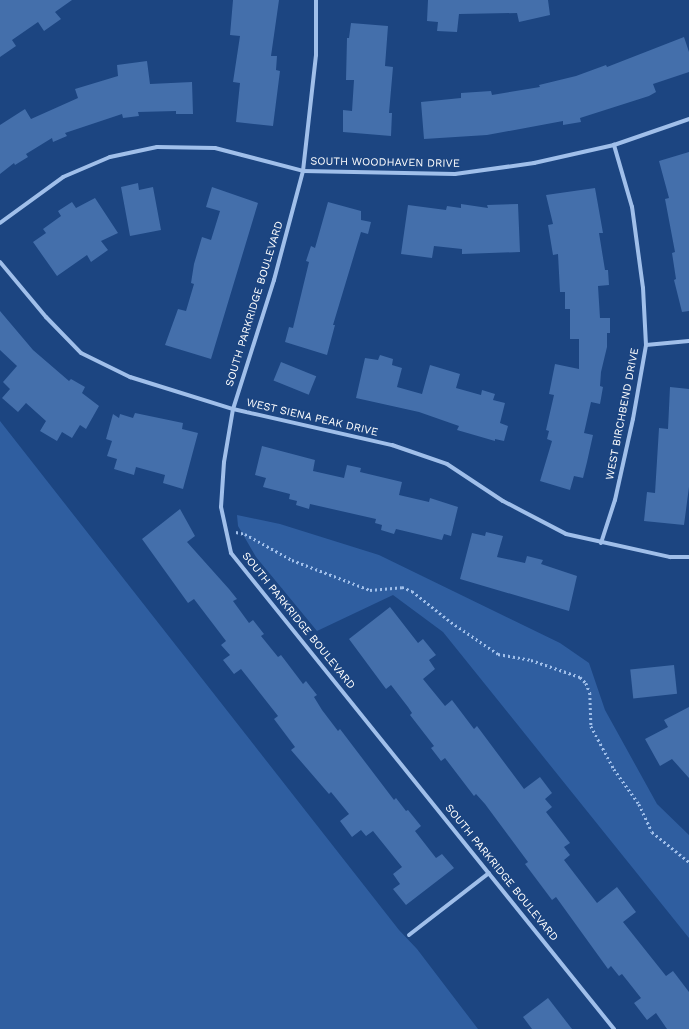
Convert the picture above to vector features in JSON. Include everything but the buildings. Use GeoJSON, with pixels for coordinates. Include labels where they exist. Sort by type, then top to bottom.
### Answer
{"type":"FeatureCollection","features":[{"type":"Feature","properties":{"kind":"street","name":"SOUTH PARKRIDGE BOULEVARD"},"geometry":{"type":"LineString","coordinates":[[316,0],[316,55],[303,170],[274,280],[233,409],[224,462],[221,507],[231,553],[614,1029]]}},
{"type":"Feature","properties":{"kind":"street","name":"SOUTH WOODHAVEN DRIVE"},"geometry":{"type":"LineString","coordinates":[[0,223],[63,177],[110,157],[157,147],[214,148],[303,170],[455,174],[534,163],[614,145],[689,119]]}},
{"type":"Feature","properties":{"kind":"street","name":"WEST BIRCHBEND DRIVE"},"geometry":{"type":"LineString","coordinates":[[601,543],[614,500],[633,419],[646,345],[643,288],[632,208],[614,145]]}},
{"type":"Feature","properties":{"kind":"street","name":"WEST SIENA PEAK DRIVE"},"geometry":{"type":"LineString","coordinates":[[0,262],[46,317],[81,353],[130,377],[233,409],[392,445],[447,464],[503,501],[566,534],[601,543],[670,557],[689,557]]}},
{"type":"Feature","properties":{"kind":"street"},"geometry":{"type":"LineString","coordinates":[[646,345],[689,342]]}},
{"type":"Feature","properties":{"kind":"street"},"geometry":{"type":"LineString","coordinates":[[409,935],[489,873]]}},
{"type":"Feature","properties":{"kind":"path"},"geometry":{"type":"LineString","coordinates":[[226,530],[245,534],[292,560],[370,590],[402,587],[412,591],[451,622],[498,654],[531,660],[580,677],[590,693],[591,726],[614,769],[639,804],[652,832],[689,862]]}},
{"type":"Feature","properties":{"kind":"shaded area"},"geometry":{"type":"Polygon","coordinates":[[[0,421],[399,930],[417,949],[478,1029],[0,1029],[0,421]]]}},
{"type":"Feature","properties":{"kind":"shaded area"},"geometry":{"type":"Polygon","coordinates":[[[237,515],[280,524],[379,555],[560,643],[589,663],[605,710],[657,804],[689,835],[689,938],[443,632],[393,595],[317,631],[256,557],[238,526],[237,515]]]}}]}
